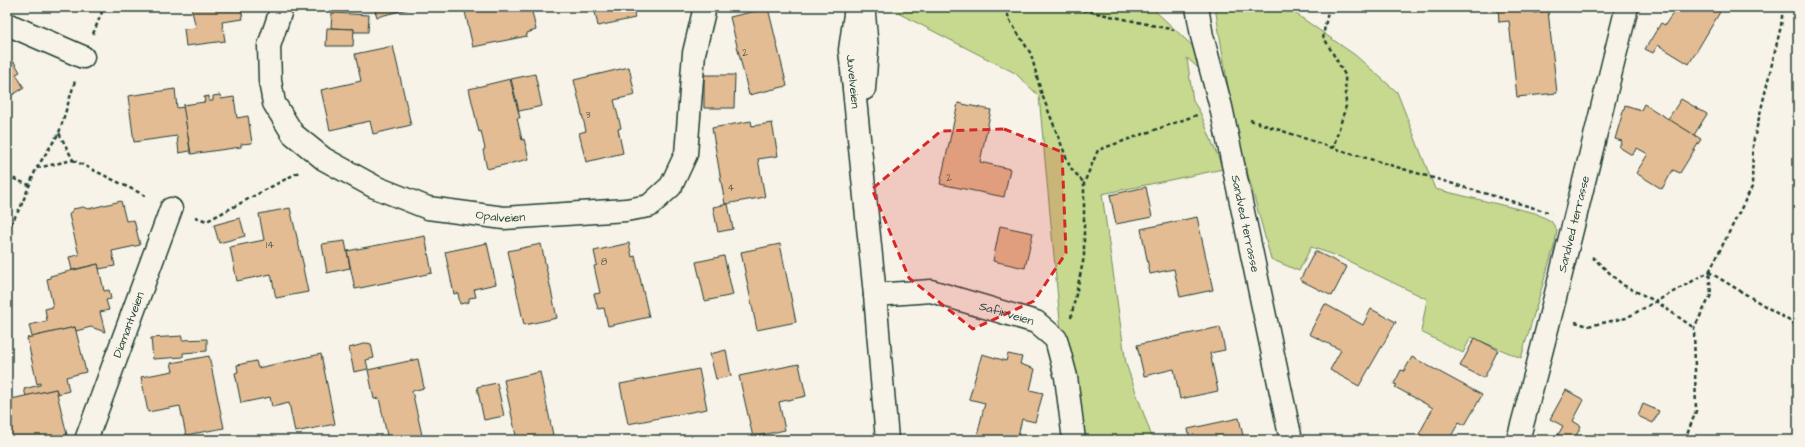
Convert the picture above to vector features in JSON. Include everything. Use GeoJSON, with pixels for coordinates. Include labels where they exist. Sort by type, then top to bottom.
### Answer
{"type":"FeatureCollection","features":[{"type":"Feature","properties":{"kind":"street","name":"Opalveien"},"geometry":{"type":"LineString","coordinates":[[282,7],[269,46],[270,81],[274,104],[292,134],[324,159],[375,187],[428,208],[504,218],[626,210],[649,206],[671,186],[686,154],[694,53],[705,7]]}},
{"type":"Feature","properties":{"kind":"street","name":"Juvelveien"},"geometry":{"type":"LineString","coordinates":[[856,7],[850,50],[875,296],[887,440]]}},
{"type":"Feature","properties":{"kind":"street","name":"Juvelveien"},"geometry":{"type":"LineString","coordinates":[[860,156],[867,49],[863,7]]}},
{"type":"Feature","properties":{"kind":"street","name":"Sandved terrasse"},"geometry":{"type":"LineString","coordinates":[[1197,7],[1202,36],[1221,107],[1291,440]]}},
{"type":"Feature","properties":{"kind":"street","name":"Sandved terrasse"},"geometry":{"type":"LineString","coordinates":[[1518,440],[1552,315],[1570,236],[1627,7]]}},
{"type":"Feature","properties":{"kind":"street"},"geometry":{"type":"LineString","coordinates":[[7,24],[83,57]]}},
{"type":"Feature","properties":{"kind":"street","name":"Diamantveien"},"geometry":{"type":"LineString","coordinates":[[86,440],[171,209]]}},
{"type":"Feature","properties":{"kind":"street","name":"Safirveien"},"geometry":{"type":"LineString","coordinates":[[875,296],[931,291],[1036,322],[1056,339],[1066,377],[1074,440]]}},
{"type":"Feature","properties":{"kind":"street","name":"Juvelveien"},"geometry":{"type":"LineString","coordinates":[[875,296],[901,440]]}},
{"type":"Feature","properties":{"kind":"path"},"geometry":{"type":"LineString","coordinates":[[7,231],[36,169],[59,133],[83,57],[104,7]]}},
{"type":"Feature","properties":{"kind":"path"},"geometry":{"type":"LineString","coordinates":[[1005,7],[1010,21],[1030,54],[1041,92],[1070,167],[1084,183]]}},
{"type":"Feature","properties":{"kind":"path"},"geometry":{"type":"LineString","coordinates":[[1069,7],[1202,36]]}},
{"type":"Feature","properties":{"kind":"path"},"geometry":{"type":"LineString","coordinates":[[1329,7],[1323,36],[1345,75],[1346,106],[1333,148]]}},
{"type":"Feature","properties":{"kind":"path"},"geometry":{"type":"LineString","coordinates":[[1685,440],[1696,411],[1694,328],[1711,295],[1709,272],[1752,187],[1754,143],[1781,26],[1783,7]]}},
{"type":"Feature","properties":{"kind":"path"},"geometry":{"type":"LineString","coordinates":[[59,133],[73,160],[171,209],[207,221],[324,159]]}},
{"type":"Feature","properties":{"kind":"path"},"geometry":{"type":"LineString","coordinates":[[36,169],[73,160]]}},
{"type":"Feature","properties":{"kind":"path"},"geometry":{"type":"LineString","coordinates":[[7,176],[29,185]]}},
{"type":"Feature","properties":{"kind":"path"},"geometry":{"type":"LineString","coordinates":[[1570,236],[1623,285],[1657,302],[1694,328]]}},
{"type":"Feature","properties":{"kind":"path"},"geometry":{"type":"LineString","coordinates":[[1552,315],[1588,326],[1626,318],[1709,272]]}},
{"type":"Feature","properties":{"kind":"path"},"geometry":{"type":"LineString","coordinates":[[1709,272],[1798,326]]}},
{"type":"Feature","properties":{"kind":"highlighted area"},"geometry":{"type":"Polygon","coordinates":[[[1004,129],[1062,152],[1066,253],[1034,301],[973,329],[909,278],[872,189],[941,131],[1004,129]]]}},
{"type":"Feature","properties":{"kind":"green space"},"geometry":{"type":"Polygon","coordinates":[[[890,7],[1151,7],[1200,53],[1205,74],[1187,58],[1193,101],[1200,112],[1223,169],[1102,194],[1126,364],[1153,440],[1076,440],[1062,342],[1039,96],[1015,73],[890,9],[890,7]]]}},
{"type":"Feature","properties":{"kind":"green space"},"geometry":{"type":"Polygon","coordinates":[[[1215,7],[1286,7],[1355,55],[1397,92],[1435,189],[1535,213],[1551,221],[1557,230],[1555,243],[1521,358],[1471,337],[1463,353],[1421,332],[1427,299],[1340,257],[1311,247],[1299,271],[1271,259],[1234,123],[1215,7]]]}},
{"type":"Feature","properties":{"kind":"building"},"geometry":{"type":"Polygon","coordinates":[[[191,7],[246,7],[241,8],[243,19],[222,22],[225,41],[186,46],[184,29],[196,28],[191,7]]]}},
{"type":"Feature","properties":{"kind":"building"},"geometry":{"type":"Polygon","coordinates":[[[374,7],[415,7],[377,17],[374,7]]]}},
{"type":"Feature","properties":{"kind":"building"},"geometry":{"type":"Polygon","coordinates":[[[464,7],[531,7],[536,30],[527,33],[527,36],[473,47],[464,7]]]}},
{"type":"Feature","properties":{"kind":"building"},"geometry":{"type":"Polygon","coordinates":[[[594,7],[633,7],[635,18],[598,26],[594,7]]]}},
{"type":"Feature","properties":{"kind":"building"},"geometry":{"type":"Polygon","coordinates":[[[1498,7],[1533,7],[1534,13],[1548,11],[1557,93],[1517,97],[1509,21],[1499,22],[1498,7]]]}},
{"type":"Feature","properties":{"kind":"building"},"geometry":{"type":"Polygon","coordinates":[[[1677,7],[1712,7],[1720,12],[1689,64],[1658,45],[1653,53],[1645,49],[1661,23],[1665,25],[1677,7]]]}},
{"type":"Feature","properties":{"kind":"building"},"geometry":{"type":"Polygon","coordinates":[[[768,8],[787,86],[749,95],[730,17],[768,8]]]}},
{"type":"Feature","properties":{"kind":"building"},"geometry":{"type":"Polygon","coordinates":[[[332,13],[369,15],[368,32],[353,32],[354,29],[331,28],[332,13]]]}},
{"type":"Feature","properties":{"kind":"building"},"geometry":{"type":"Polygon","coordinates":[[[327,28],[354,29],[353,46],[326,46],[327,28]]]}},
{"type":"Feature","properties":{"kind":"building"},"geometry":{"type":"Polygon","coordinates":[[[393,46],[411,125],[373,134],[370,121],[330,130],[321,90],[361,81],[355,54],[393,46]]]}},
{"type":"Feature","properties":{"kind":"building"},"geometry":{"type":"Polygon","coordinates":[[[7,60],[10,64],[14,62],[20,72],[16,74],[24,88],[7,98],[7,60]]]}},
{"type":"Feature","properties":{"kind":"building"},"geometry":{"type":"Polygon","coordinates":[[[629,67],[635,95],[614,100],[621,128],[618,129],[623,153],[586,162],[579,133],[586,131],[574,80],[629,67]]]}},
{"type":"Feature","properties":{"kind":"building"},"geometry":{"type":"Polygon","coordinates":[[[535,74],[542,106],[519,111],[511,79],[535,74]]]}},
{"type":"Feature","properties":{"kind":"building"},"geometry":{"type":"Polygon","coordinates":[[[704,75],[735,75],[734,108],[704,108],[704,75]]]}},
{"type":"Feature","properties":{"kind":"building"},"geometry":{"type":"Polygon","coordinates":[[[510,79],[520,118],[517,118],[522,140],[524,139],[529,159],[487,169],[481,131],[479,132],[469,89],[510,79]]]}},
{"type":"Feature","properties":{"kind":"building"},"geometry":{"type":"Polygon","coordinates":[[[175,89],[177,108],[184,107],[190,151],[179,153],[177,136],[134,142],[128,96],[175,89]]]}},
{"type":"Feature","properties":{"kind":"building"},"geometry":{"type":"Polygon","coordinates":[[[220,95],[221,99],[234,97],[237,118],[248,116],[252,143],[241,144],[241,147],[191,154],[183,105],[205,102],[204,97],[209,96],[209,101],[213,101],[213,96],[220,95]]]}},
{"type":"Feature","properties":{"kind":"building"},"geometry":{"type":"Polygon","coordinates":[[[1681,99],[1707,114],[1694,135],[1668,119],[1681,99]]]}},
{"type":"Feature","properties":{"kind":"building"},"geometry":{"type":"Polygon","coordinates":[[[958,103],[991,110],[980,162],[1010,169],[1004,197],[940,184],[958,103]]]}},
{"type":"Feature","properties":{"kind":"building"},"geometry":{"type":"Polygon","coordinates":[[[1644,104],[1701,139],[1680,173],[1673,170],[1662,189],[1636,173],[1648,154],[1637,148],[1632,155],[1619,147],[1622,141],[1615,139],[1625,105],[1641,110],[1644,104]]]}},
{"type":"Feature","properties":{"kind":"building"},"geometry":{"type":"Polygon","coordinates":[[[751,121],[752,126],[772,123],[778,156],[758,159],[765,197],[725,204],[712,128],[751,121]]]}},
{"type":"Feature","properties":{"kind":"building"},"geometry":{"type":"Polygon","coordinates":[[[1146,187],[1152,217],[1116,224],[1110,195],[1146,187]]]}},
{"type":"Feature","properties":{"kind":"building"},"geometry":{"type":"Polygon","coordinates":[[[121,201],[126,221],[134,220],[140,245],[112,251],[115,266],[99,269],[98,264],[72,270],[69,257],[79,255],[69,215],[73,209],[83,207],[88,209],[121,201]]]}},
{"type":"Feature","properties":{"kind":"building"},"geometry":{"type":"Polygon","coordinates":[[[728,204],[733,229],[718,232],[713,207],[728,204]]]}},
{"type":"Feature","properties":{"kind":"building"},"geometry":{"type":"Polygon","coordinates":[[[290,208],[304,267],[308,292],[276,298],[271,274],[237,281],[230,247],[264,240],[259,214],[290,208]]]}},
{"type":"Feature","properties":{"kind":"building"},"geometry":{"type":"Polygon","coordinates":[[[1197,217],[1213,290],[1180,297],[1174,269],[1150,274],[1141,229],[1197,217]]]}},
{"type":"Feature","properties":{"kind":"building"},"geometry":{"type":"Polygon","coordinates":[[[240,218],[245,236],[219,243],[214,225],[240,218]]]}},
{"type":"Feature","properties":{"kind":"building"},"geometry":{"type":"Polygon","coordinates":[[[1000,226],[1033,233],[1025,268],[993,261],[1000,226]]]}},
{"type":"Feature","properties":{"kind":"building"},"geometry":{"type":"Polygon","coordinates":[[[425,236],[432,273],[355,289],[347,251],[425,236]]]}},
{"type":"Feature","properties":{"kind":"building"},"geometry":{"type":"Polygon","coordinates":[[[345,241],[350,268],[327,273],[322,244],[345,241]]]}},
{"type":"Feature","properties":{"kind":"building"},"geometry":{"type":"Polygon","coordinates":[[[487,243],[496,284],[474,289],[476,297],[469,298],[469,302],[460,304],[458,293],[454,294],[445,252],[487,243]]]}},
{"type":"Feature","properties":{"kind":"building"},"geometry":{"type":"Polygon","coordinates":[[[629,243],[632,257],[635,256],[649,317],[608,326],[604,308],[598,309],[594,294],[600,293],[594,266],[597,265],[594,251],[629,243]]]}},
{"type":"Feature","properties":{"kind":"building"},"geometry":{"type":"Polygon","coordinates":[[[541,244],[557,318],[524,325],[508,251],[541,244]]]}},
{"type":"Feature","properties":{"kind":"building"},"geometry":{"type":"Polygon","coordinates":[[[780,244],[796,322],[757,330],[741,252],[780,244]]]}},
{"type":"Feature","properties":{"kind":"building"},"geometry":{"type":"Polygon","coordinates":[[[1315,251],[1347,267],[1332,296],[1300,280],[1315,251]]]}},
{"type":"Feature","properties":{"kind":"building"},"geometry":{"type":"Polygon","coordinates":[[[724,256],[733,295],[705,301],[696,262],[724,256]]]}},
{"type":"Feature","properties":{"kind":"building"},"geometry":{"type":"Polygon","coordinates":[[[98,264],[104,291],[109,290],[111,299],[106,300],[109,310],[100,312],[105,332],[91,327],[76,331],[75,327],[32,337],[29,325],[47,321],[45,309],[53,307],[47,279],[50,278],[50,276],[98,264]]]}},
{"type":"Feature","properties":{"kind":"building"},"geometry":{"type":"Polygon","coordinates":[[[1325,304],[1363,325],[1371,309],[1396,322],[1359,386],[1330,370],[1341,350],[1309,334],[1325,304]]]}},
{"type":"Feature","properties":{"kind":"building"},"geometry":{"type":"Polygon","coordinates":[[[75,327],[86,372],[66,377],[69,391],[58,394],[56,389],[26,396],[24,389],[40,385],[40,383],[37,384],[27,338],[75,327]]]}},
{"type":"Feature","properties":{"kind":"building"},"geometry":{"type":"Polygon","coordinates":[[[1220,327],[1225,350],[1210,353],[1218,391],[1180,399],[1174,369],[1144,376],[1137,345],[1220,327]]]}},
{"type":"Feature","properties":{"kind":"building"},"geometry":{"type":"Polygon","coordinates":[[[182,336],[182,340],[207,339],[207,351],[183,353],[183,357],[153,359],[151,338],[182,336]]]}},
{"type":"Feature","properties":{"kind":"building"},"geometry":{"type":"Polygon","coordinates":[[[1475,338],[1498,350],[1484,378],[1460,366],[1475,338]]]}},
{"type":"Feature","properties":{"kind":"building"},"geometry":{"type":"Polygon","coordinates":[[[367,343],[371,344],[374,358],[366,360],[368,369],[354,372],[349,348],[367,343]]]}},
{"type":"Feature","properties":{"kind":"building"},"geometry":{"type":"Polygon","coordinates":[[[726,350],[731,376],[716,379],[710,354],[726,350]]]}},
{"type":"Feature","properties":{"kind":"building"},"geometry":{"type":"Polygon","coordinates":[[[321,354],[335,424],[295,432],[289,403],[272,407],[270,397],[241,403],[235,373],[238,372],[237,365],[256,361],[258,368],[321,354]]]}},
{"type":"Feature","properties":{"kind":"building"},"geometry":{"type":"Polygon","coordinates":[[[982,354],[1006,361],[1008,354],[1022,357],[1020,364],[1035,369],[1030,390],[1043,393],[1035,422],[1022,419],[1017,440],[976,440],[985,403],[969,399],[982,354]]]}},
{"type":"Feature","properties":{"kind":"building"},"geometry":{"type":"Polygon","coordinates":[[[209,356],[224,428],[186,435],[180,406],[148,412],[141,377],[173,371],[171,363],[209,356]]]}},
{"type":"Feature","properties":{"kind":"building"},"geometry":{"type":"Polygon","coordinates":[[[1412,357],[1482,395],[1465,425],[1459,422],[1449,440],[1430,440],[1419,434],[1433,408],[1395,387],[1397,385],[1394,384],[1401,370],[1404,371],[1412,357]]]}},
{"type":"Feature","properties":{"kind":"building"},"geometry":{"type":"Polygon","coordinates":[[[418,359],[424,388],[412,391],[422,435],[388,440],[379,398],[374,399],[368,370],[418,359]]]}},
{"type":"Feature","properties":{"kind":"building"},"geometry":{"type":"Polygon","coordinates":[[[799,364],[806,396],[779,402],[785,430],[753,437],[739,376],[799,364]]]}},
{"type":"Feature","properties":{"kind":"building"},"geometry":{"type":"Polygon","coordinates":[[[699,369],[707,409],[628,424],[620,384],[699,369]]]}},
{"type":"Feature","properties":{"kind":"building"},"geometry":{"type":"Polygon","coordinates":[[[540,372],[554,440],[517,440],[504,380],[540,372]]]}},
{"type":"Feature","properties":{"kind":"building"},"geometry":{"type":"Polygon","coordinates":[[[497,383],[504,416],[484,420],[477,387],[497,383]]]}},
{"type":"Feature","properties":{"kind":"building"},"geometry":{"type":"Polygon","coordinates":[[[56,389],[67,435],[44,440],[7,440],[7,423],[9,422],[7,400],[56,389]]]}},
{"type":"Feature","properties":{"kind":"building"},"geometry":{"type":"Polygon","coordinates":[[[1566,390],[1584,400],[1573,421],[1581,426],[1574,440],[1555,440],[1563,426],[1550,419],[1566,390]]]}},
{"type":"Feature","properties":{"kind":"building"},"geometry":{"type":"Polygon","coordinates":[[[1643,404],[1659,411],[1653,423],[1638,416],[1643,404]]]}},
{"type":"Feature","properties":{"kind":"building"},"geometry":{"type":"Polygon","coordinates":[[[1239,418],[1244,440],[1190,440],[1188,429],[1239,418]]]}},
{"type":"Feature","properties":{"kind":"building"},"geometry":{"type":"Polygon","coordinates":[[[1595,433],[1609,440],[1591,440],[1595,433]]]}}]}
